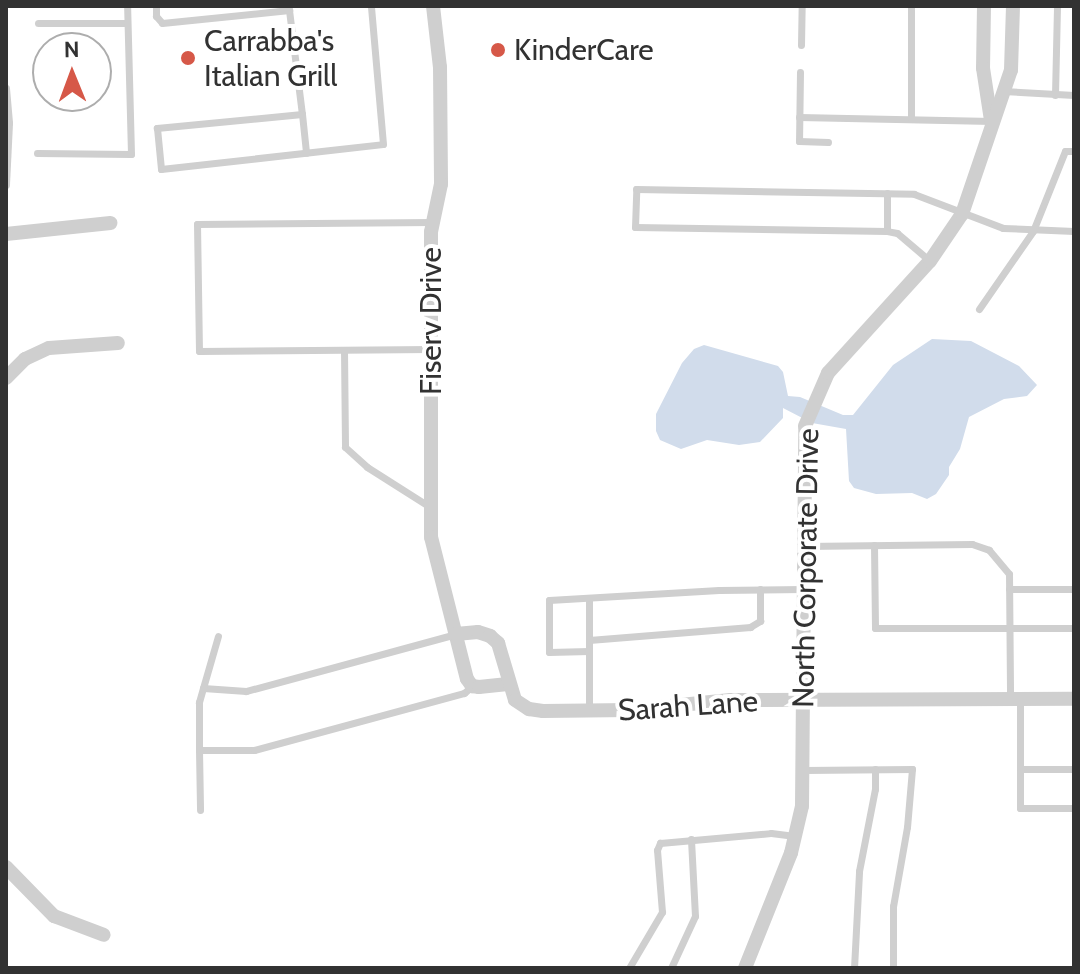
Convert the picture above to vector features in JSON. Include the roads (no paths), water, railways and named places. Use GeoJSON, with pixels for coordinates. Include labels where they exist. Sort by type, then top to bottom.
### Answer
{"type":"FeatureCollection","features":[{"type":"Feature","properties":{"kind":"street","name":"Fiserv Drive"},"geometry":{"type":"LineString","coordinates":[[433,6],[440,67],[441,184],[433,222],[431,537],[467,679],[472,686]]}},
{"type":"Feature","properties":{"kind":"street"},"geometry":{"type":"LineString","coordinates":[[984,6],[985,89],[992,121]]}},
{"type":"Feature","properties":{"kind":"street","name":"North Corporate Drive"},"geometry":{"type":"LineString","coordinates":[[745,968],[795,836],[804,770],[805,426],[814,397],[828,373],[930,261],[962,214],[1011,70],[1013,6]]}},
{"type":"Feature","properties":{"kind":"street"},"geometry":{"type":"LineString","coordinates":[[6,234],[110,223]]}},
{"type":"Feature","properties":{"kind":"street"},"geometry":{"type":"LineString","coordinates":[[6,378],[25,359],[49,348],[118,343]]}},
{"type":"Feature","properties":{"kind":"street"},"geometry":{"type":"LineString","coordinates":[[456,634],[478,632],[498,643],[508,684],[472,686]]}},
{"type":"Feature","properties":{"kind":"street","name":"Sarah Lane"},"geometry":{"type":"LineString","coordinates":[[508,684],[521,705],[543,711],[589,712],[731,700],[1074,699]]}},
{"type":"Feature","properties":{"kind":"street"},"geometry":{"type":"LineString","coordinates":[[6,867],[54,916],[104,935]]}},
{"type":"Feature","properties":{"kind":"lane"},"geometry":{"type":"LineString","coordinates":[[37,153],[131,154],[127,6]]}},
{"type":"Feature","properties":{"kind":"lane"},"geometry":{"type":"LineString","coordinates":[[156,6],[156,16],[162,23],[289,8],[306,153]]}},
{"type":"Feature","properties":{"kind":"lane"},"geometry":{"type":"LineString","coordinates":[[302,114],[157,128],[161,169],[383,144],[371,6]]}},
{"type":"Feature","properties":{"kind":"lane"},"geometry":{"type":"LineString","coordinates":[[801,45],[802,6]]}},
{"type":"Feature","properties":{"kind":"lane"},"geometry":{"type":"LineString","coordinates":[[911,6],[911,119]]}},
{"type":"Feature","properties":{"kind":"lane"},"geometry":{"type":"LineString","coordinates":[[1055,95],[1057,6]]}},
{"type":"Feature","properties":{"kind":"lane"},"geometry":{"type":"LineString","coordinates":[[38,23],[127,23]]}},
{"type":"Feature","properties":{"kind":"lane"},"geometry":{"type":"LineString","coordinates":[[800,72],[799,141],[828,142]]}},
{"type":"Feature","properties":{"kind":"lane"},"geometry":{"type":"LineString","coordinates":[[6,88],[9,123],[6,185]]}},
{"type":"Feature","properties":{"kind":"lane"},"geometry":{"type":"LineString","coordinates":[[985,89],[1074,95]]}},
{"type":"Feature","properties":{"kind":"lane"},"geometry":{"type":"LineString","coordinates":[[799,117],[992,121]]}},
{"type":"Feature","properties":{"kind":"lane"},"geometry":{"type":"LineString","coordinates":[[979,309],[1033,231],[1065,151],[1074,151]]}},
{"type":"Feature","properties":{"kind":"lane"},"geometry":{"type":"LineString","coordinates":[[930,261],[897,233],[887,231],[635,227],[636,189],[914,194],[1003,228],[1074,231]]}},
{"type":"Feature","properties":{"kind":"lane"},"geometry":{"type":"LineString","coordinates":[[887,193],[887,231]]}},
{"type":"Feature","properties":{"kind":"lane"},"geometry":{"type":"LineString","coordinates":[[431,349],[199,351],[197,224],[433,222]]}},
{"type":"Feature","properties":{"kind":"lane"},"geometry":{"type":"LineString","coordinates":[[344,350],[345,447],[367,467],[431,508]]}},
{"type":"Feature","properties":{"kind":"lane"},"geometry":{"type":"LineString","coordinates":[[874,545],[875,628],[1074,628]]}},
{"type":"Feature","properties":{"kind":"lane"},"geometry":{"type":"LineString","coordinates":[[804,546],[983,546],[1007,567],[1020,808],[1074,808]]}},
{"type":"Feature","properties":{"kind":"lane"},"geometry":{"type":"LineString","coordinates":[[589,640],[750,627],[760,621],[760,589]]}},
{"type":"Feature","properties":{"kind":"lane"},"geometry":{"type":"LineString","coordinates":[[589,651],[549,652],[549,600],[804,589]]}},
{"type":"Feature","properties":{"kind":"lane"},"geometry":{"type":"LineString","coordinates":[[1009,589],[1074,589]]}},
{"type":"Feature","properties":{"kind":"lane"},"geometry":{"type":"LineString","coordinates":[[589,600],[589,712]]}},
{"type":"Feature","properties":{"kind":"lane"},"geometry":{"type":"LineString","coordinates":[[203,688],[246,691],[456,634]]}},
{"type":"Feature","properties":{"kind":"lane"},"geometry":{"type":"LineString","coordinates":[[200,810],[199,702],[218,636]]}},
{"type":"Feature","properties":{"kind":"lane"},"geometry":{"type":"LineString","coordinates":[[199,750],[254,750],[464,693],[472,686]]}},
{"type":"Feature","properties":{"kind":"lane"},"geometry":{"type":"LineString","coordinates":[[854,968],[859,871],[875,789],[875,769]]}},
{"type":"Feature","properties":{"kind":"lane"},"geometry":{"type":"LineString","coordinates":[[804,770],[912,769],[907,827],[893,906],[893,968]]}},
{"type":"Feature","properties":{"kind":"lane"},"geometry":{"type":"LineString","coordinates":[[1020,769],[1074,769]]}},
{"type":"Feature","properties":{"kind":"lane"},"geometry":{"type":"LineString","coordinates":[[629,968],[662,912],[657,850],[665,841],[771,833],[795,836]]}},
{"type":"Feature","properties":{"kind":"lane"},"geometry":{"type":"LineString","coordinates":[[671,968],[695,916],[691,839]]}},
{"type":"Feature","properties":{"kind":"water"},"geometry":{"type":"Polygon","coordinates":[[[932,339],[971,341],[1019,366],[1037,385],[1027,396],[1004,399],[969,417],[960,449],[949,467],[949,475],[936,494],[927,499],[912,493],[876,494],[854,488],[849,481],[846,429],[812,423],[783,408],[783,418],[760,442],[739,445],[707,440],[681,449],[660,440],[656,431],[656,414],[682,363],[694,349],[704,345],[778,366],[783,372],[788,396],[800,397],[843,415],[853,415],[893,365],[932,339]]]}},
{"type":"Feature","properties":{"kind":"place","name":"KinderCare"},"geometry":{"type":"Point","coordinates":[498,50]}},
{"type":"Feature","properties":{"kind":"place","name":"Carrabba's Italian Grill"},"geometry":{"type":"Point","coordinates":[188,58]}}]}
